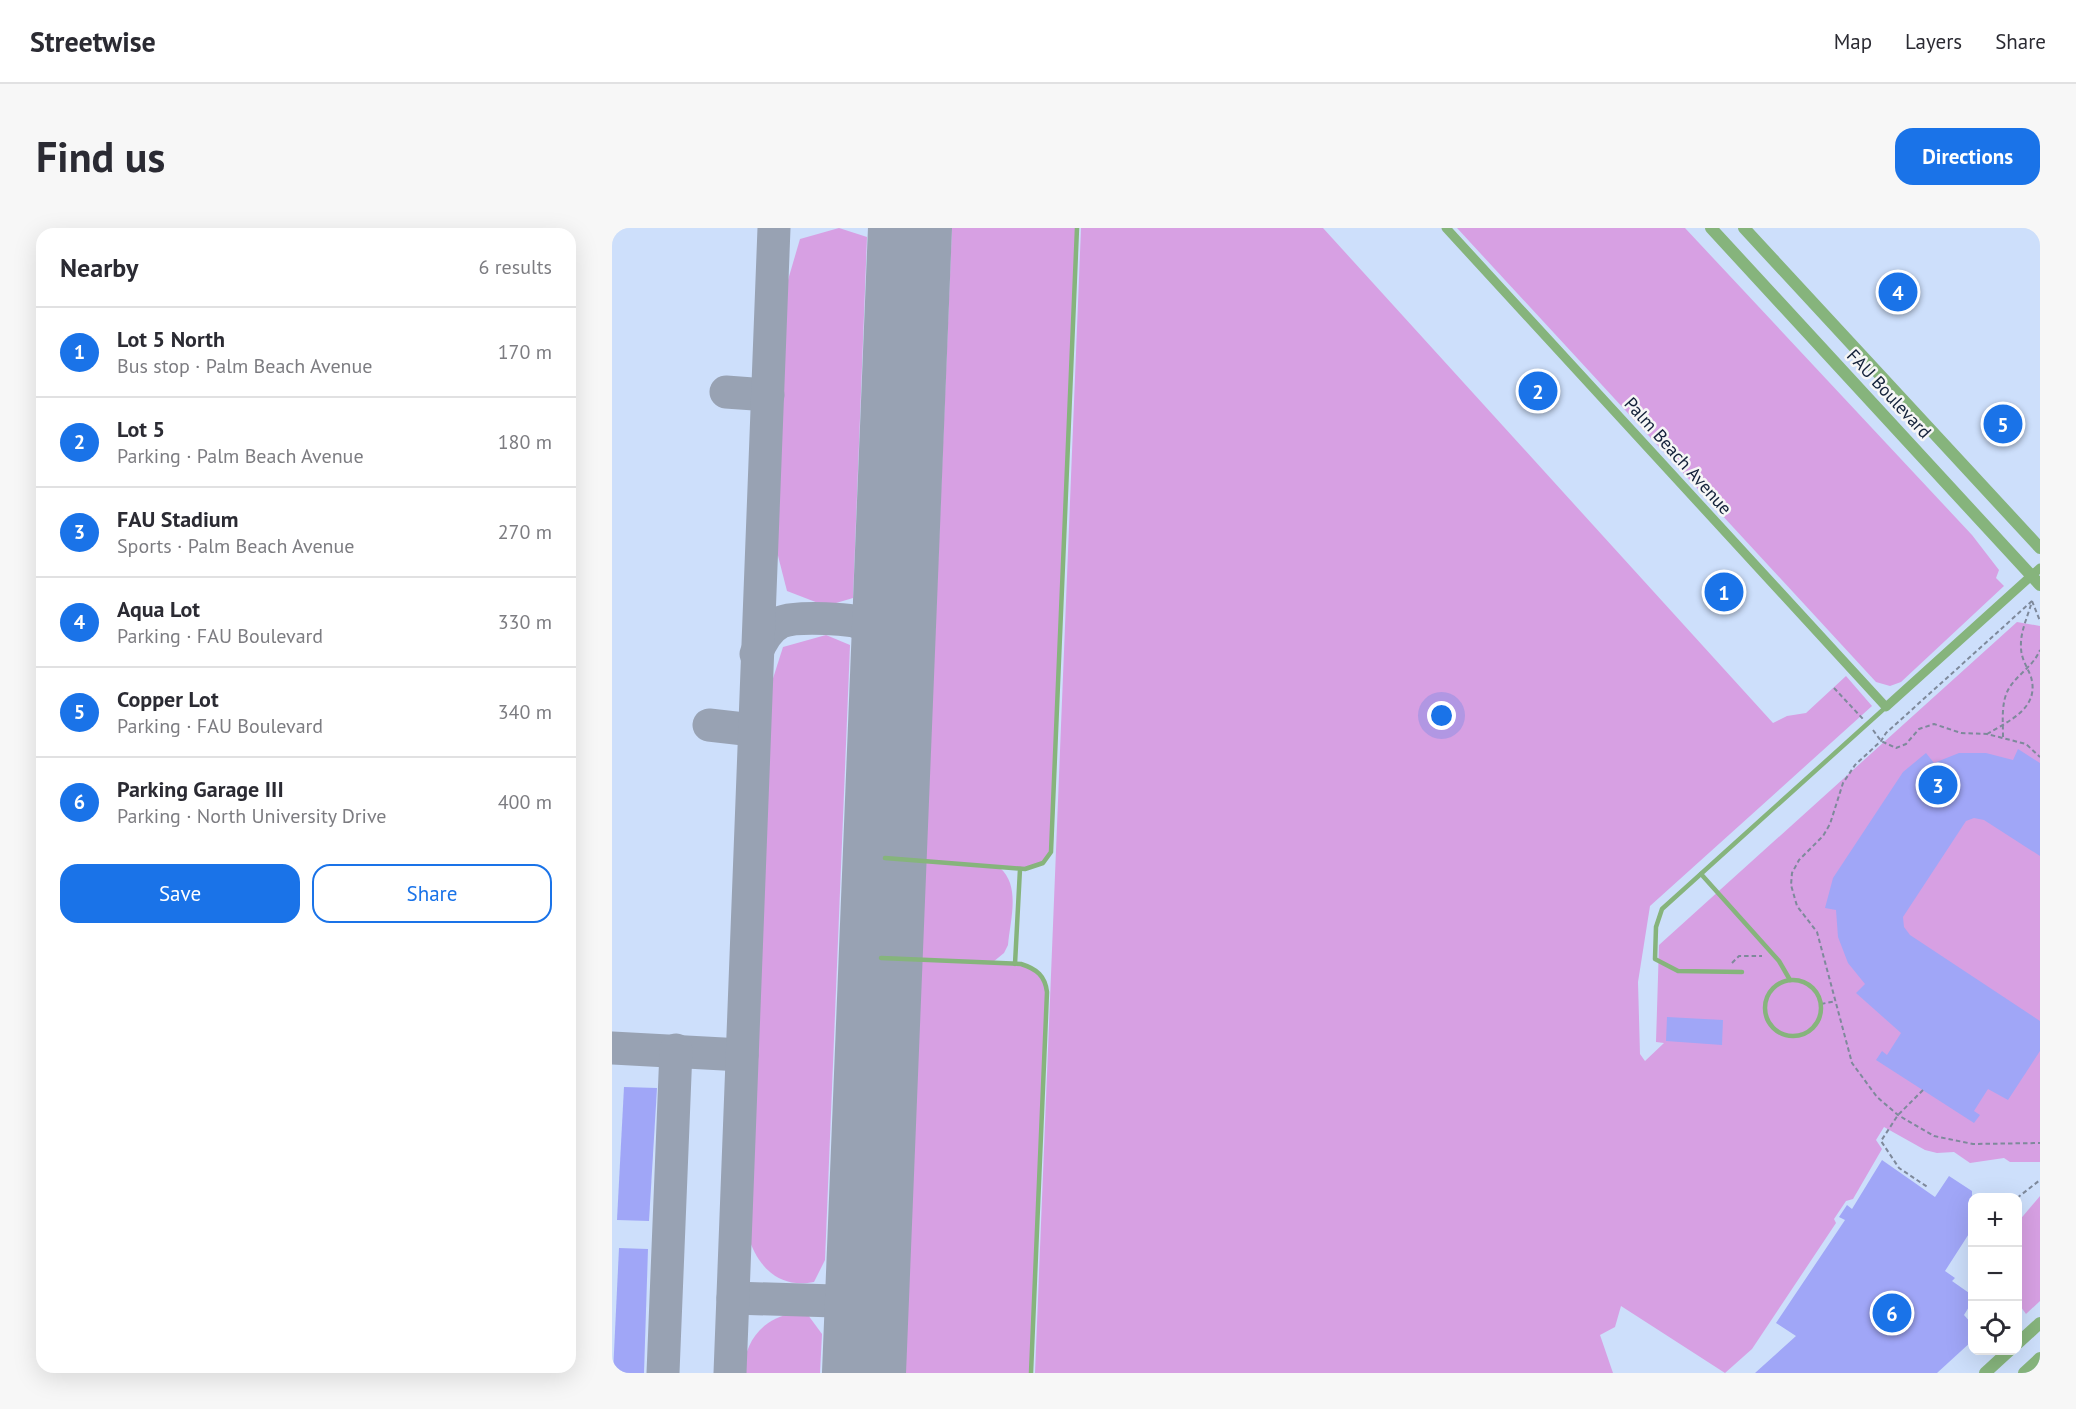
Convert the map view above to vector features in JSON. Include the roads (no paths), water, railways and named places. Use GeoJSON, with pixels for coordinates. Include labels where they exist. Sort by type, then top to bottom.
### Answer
{"type":"FeatureCollection","features":[{"type":"Feature","properties":{"kind":"street","name":"Palm Beach Avenue"},"geometry":{"type":"LineString","coordinates":[[1446,228],[1886,707]]}},
{"type":"Feature","properties":{"kind":"street","name":"FAU Boulevard"},"geometry":{"type":"LineString","coordinates":[[1711,228],[2037,576]]}},
{"type":"Feature","properties":{"kind":"street","name":"FAU Boulevard"},"geometry":{"type":"LineString","coordinates":[[1744,228],[2040,548]]}},
{"type":"Feature","properties":{"kind":"street"},"geometry":{"type":"LineString","coordinates":[[1886,707],[2037,576]]}},
{"type":"Feature","properties":{"kind":"street"},"geometry":{"type":"LineString","coordinates":[[2022,1339],[2040,1323]]}},
{"type":"Feature","properties":{"kind":"street"},"geometry":{"type":"LineString","coordinates":[[1985,1373],[2005,1355]]}},
{"type":"Feature","properties":{"kind":"street"},"geometry":{"type":"LineString","coordinates":[[2024,1373],[2040,1358]]}},
{"type":"Feature","properties":{"kind":"lane"},"geometry":{"type":"LineString","coordinates":[[885,858],[1020,869],[1034,868],[1048,858],[1053,844],[1077,228]]}},
{"type":"Feature","properties":{"kind":"lane"},"geometry":{"type":"LineString","coordinates":[[1742,972],[1678,971],[1655,959],[1656,927],[1662,909],[1886,707]]}},
{"type":"Feature","properties":{"kind":"lane"},"geometry":{"type":"LineString","coordinates":[[1015,964],[1020,869]]}},
{"type":"Feature","properties":{"kind":"lane"},"geometry":{"type":"LineString","coordinates":[[1701,874],[1774,956],[1790,980]]}},
{"type":"Feature","properties":{"kind":"lane"},"geometry":{"type":"LineString","coordinates":[[881,958],[1015,964],[1030,967],[1044,978],[1047,992],[1031,1373]]}},
{"type":"Feature","properties":{"kind":"lane"},"geometry":{"type":"LineString","coordinates":[[1790,980],[1801,981],[1811,987],[1821,1004],[1820,1015],[1809,1031],[1788,1036],[1777,1032],[1769,1023],[1765,1013],[1766,1001],[1771,991],[1790,980]]}},
{"type":"Feature","properties":{"kind":"place","name":"Aqua Lot"},"geometry":{"type":"Point","coordinates":[1898,292]}},
{"type":"Feature","properties":{"kind":"place","name":"Lot 5"},"geometry":{"type":"Point","coordinates":[1538,391]}},
{"type":"Feature","properties":{"kind":"place","name":"Copper Lot"},"geometry":{"type":"Point","coordinates":[2003,424]}},
{"type":"Feature","properties":{"kind":"place","name":"Lot 5 North"},"geometry":{"type":"Point","coordinates":[1724,592]}},
{"type":"Feature","properties":{"kind":"place","name":"FAU Stadium"},"geometry":{"type":"Point","coordinates":[1938,785]}},
{"type":"Feature","properties":{"kind":"place","name":"Parking Garage III"},"geometry":{"type":"Point","coordinates":[1892,1313]}}]}
